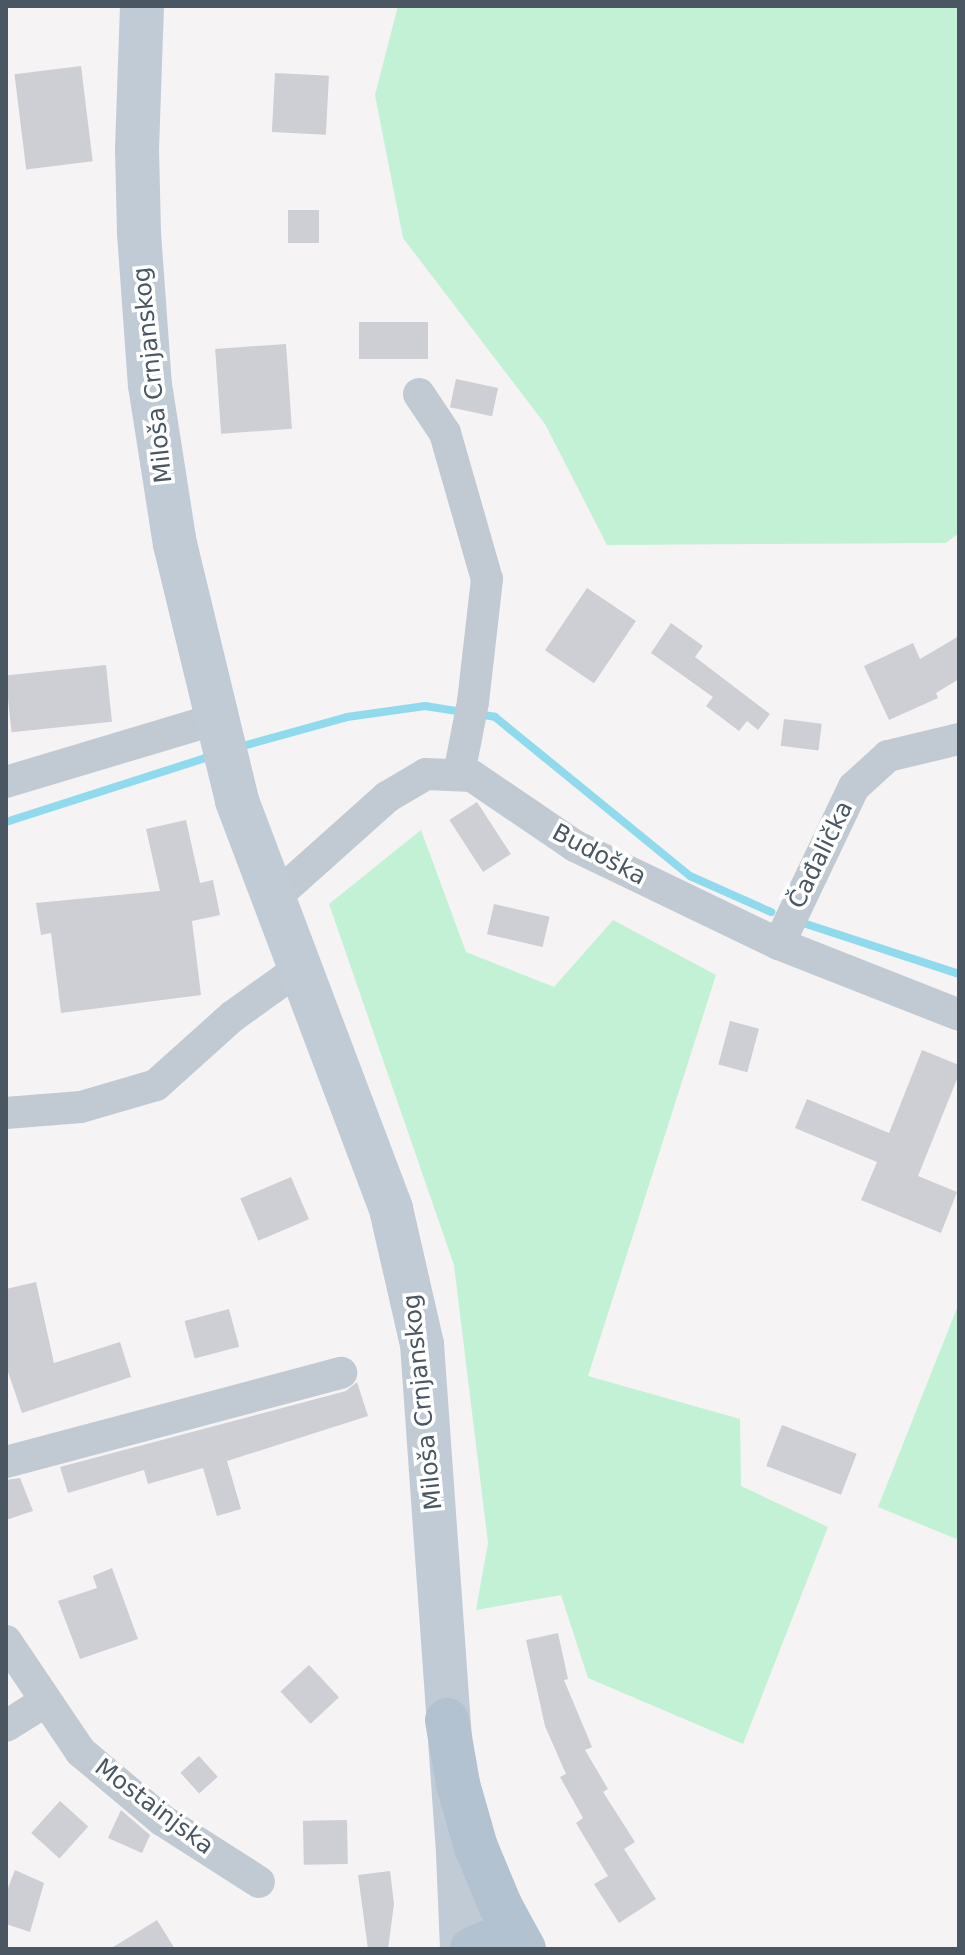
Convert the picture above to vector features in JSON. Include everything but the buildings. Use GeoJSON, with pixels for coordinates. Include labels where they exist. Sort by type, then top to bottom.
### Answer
{"type":"FeatureCollection","features":[{"type":"Feature","properties":{"kind":"main road","name":"Miloša Crnjanskog"},"geometry":{"type":"LineString","coordinates":[[142,6],[138,205],[150,385],[175,544],[234,790],[391,1209],[413,1292],[428,1400],[462,1949]]}},
{"type":"Feature","properties":{"kind":"main road"},"geometry":{"type":"LineString","coordinates":[[447,1720],[458,1784],[476,1847],[496,1897],[524,1949]]}},
{"type":"Feature","properties":{"kind":"main road"},"geometry":{"type":"LineString","coordinates":[[472,1949],[491,1941],[517,1949]]}},
{"type":"Feature","properties":{"kind":"street"},"geometry":{"type":"LineString","coordinates":[[273,899],[387,797],[426,774],[463,759],[487,579],[445,433],[419,394]]}},
{"type":"Feature","properties":{"kind":"street"},"geometry":{"type":"LineString","coordinates":[[6,782],[218,728]]}},
{"type":"Feature","properties":{"kind":"street","name":"Čađalička"},"geometry":{"type":"LineString","coordinates":[[779,944],[854,787],[888,756],[959,739]]}},
{"type":"Feature","properties":{"kind":"street","name":"Budoška"},"geometry":{"type":"LineString","coordinates":[[463,759],[472,776],[575,846],[779,944],[959,1015]]}},
{"type":"Feature","properties":{"kind":"street"},"geometry":{"type":"LineString","coordinates":[[6,1113],[81,1107],[156,1085],[233,1016],[300,968]]}},
{"type":"Feature","properties":{"kind":"street"},"geometry":{"type":"LineString","coordinates":[[6,1462],[341,1373]]}},
{"type":"Feature","properties":{"kind":"street","name":"Mostainjska"},"geometry":{"type":"LineString","coordinates":[[6,1641],[81,1752],[162,1820],[259,1882]]}},
{"type":"Feature","properties":{"kind":"street"},"geometry":{"type":"LineString","coordinates":[[6,1726],[46,1701]]}},
{"type":"Feature","properties":{"kind":"green space"},"geometry":{"type":"Polygon","coordinates":[[[398,6],[959,6],[959,533],[946,543],[607,545],[545,424],[403,238],[375,95],[398,6]]]}},
{"type":"Feature","properties":{"kind":"green space"},"geometry":{"type":"Polygon","coordinates":[[[421,830],[466,952],[554,987],[613,920],[716,975],[588,1376],[740,1419],[741,1486],[828,1527],[743,1744],[588,1678],[561,1595],[476,1610],[488,1543],[454,1265],[329,904],[421,830]]]}},
{"type":"Feature","properties":{"kind":"green space"},"geometry":{"type":"Polygon","coordinates":[[[959,1303],[959,1540],[878,1507],[959,1303]]]}},
{"type":"Feature","properties":{"kind":"waterway"},"geometry":{"type":"LineString","coordinates":[[239,747],[347,717],[425,706],[464,712]]}},
{"type":"Feature","properties":{"kind":"waterway"},"geometry":{"type":"LineString","coordinates":[[477,714],[495,717],[690,876],[771,912]]}},
{"type":"Feature","properties":{"kind":"waterway"},"geometry":{"type":"LineString","coordinates":[[6,822],[215,755]]}},
{"type":"Feature","properties":{"kind":"waterway"},"geometry":{"type":"LineString","coordinates":[[800,922],[959,974]]}}]}
